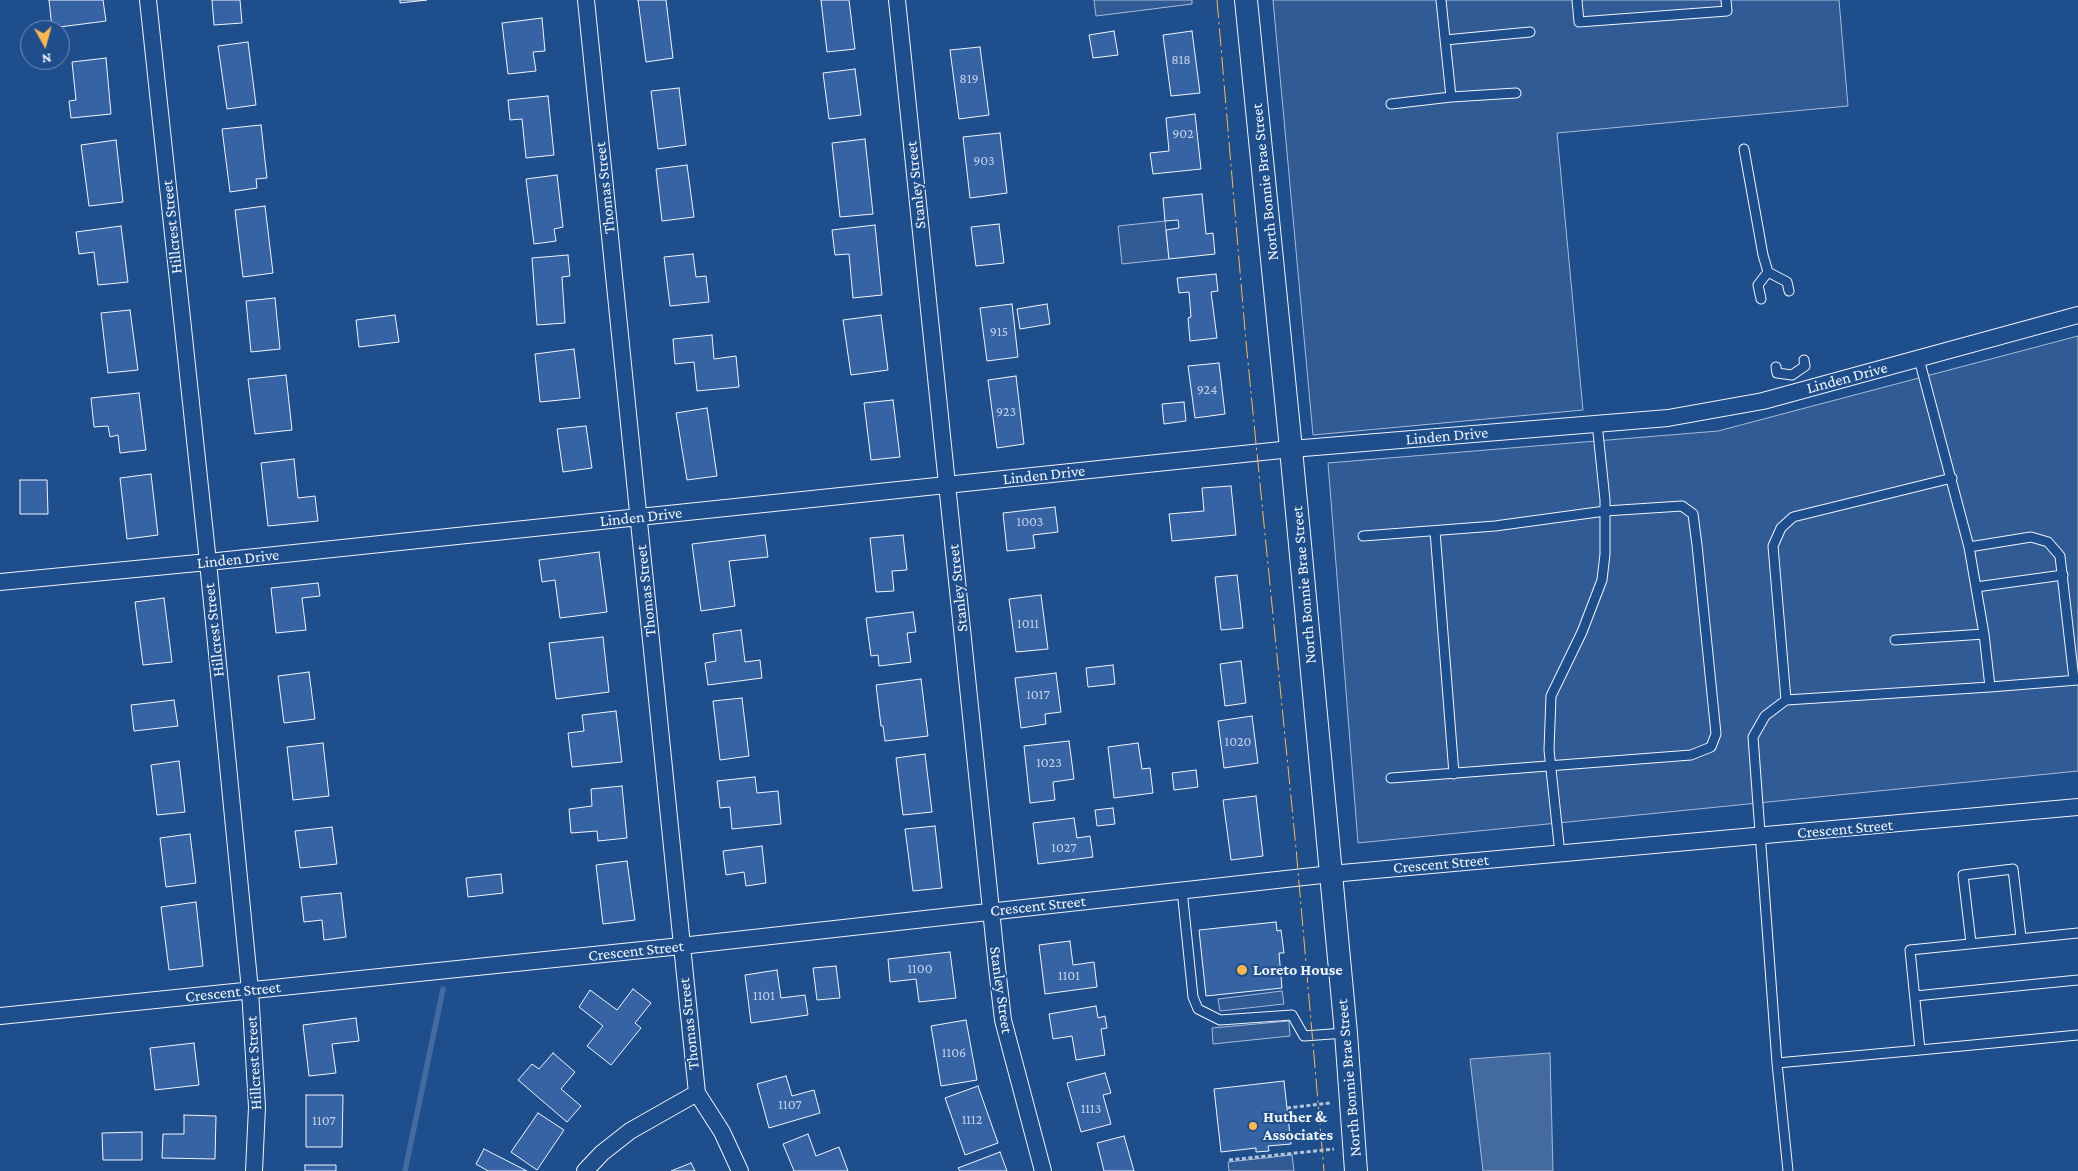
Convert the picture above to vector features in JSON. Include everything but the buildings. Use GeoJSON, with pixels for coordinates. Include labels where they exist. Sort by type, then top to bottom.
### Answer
{"type":"FeatureCollection","features":[{"type":"Feature","properties":{"kind":"main road","name":"North Bonnie Brae Street"},"geometry":{"type":"LineString","coordinates":[[1246,0],[1291,449],[1346,1033],[1356,1171]]}},
{"type":"Feature","properties":{"kind":"street","name":"Hillcrest Street"},"geometry":{"type":"LineString","coordinates":[[148,0],[208,562],[250,990],[257,1108],[254,1171]]}},
{"type":"Feature","properties":{"kind":"street","name":"Thomas Street"},"geometry":{"type":"LineString","coordinates":[[586,0],[697,1093],[722,1132],[740,1171]]}},
{"type":"Feature","properties":{"kind":"street","name":"Stanley Street"},"geometry":{"type":"LineString","coordinates":[[897,0],[1003,1020],[1043,1171]]}},
{"type":"Feature","properties":{"kind":"street","name":"Linden Drive"},"geometry":{"type":"LineString","coordinates":[[0,582],[1291,449],[1668,418],[1763,401],[2078,315]]}},
{"type":"Feature","properties":{"kind":"street","name":"Crescent Street"},"geometry":{"type":"LineString","coordinates":[[0,1016],[681,946],[1331,874],[2078,807]]}},
{"type":"Feature","properties":{"kind":"street"},"geometry":{"type":"LineString","coordinates":[[585,1171],[602,1153],[630,1131],[697,1093]]}},
{"type":"Feature","properties":{"kind":"lane"},"geometry":{"type":"LineString","coordinates":[[1440,0],[1451,97]]}},
{"type":"Feature","properties":{"kind":"lane"},"geometry":{"type":"LineString","coordinates":[[1577,0],[1579,22],[1727,11],[1726,0]]}},
{"type":"Feature","properties":{"kind":"lane"},"geometry":{"type":"LineString","coordinates":[[1445,40],[1530,32]]}},
{"type":"Feature","properties":{"kind":"lane"},"geometry":{"type":"LineString","coordinates":[[1391,104],[1516,92]]}},
{"type":"Feature","properties":{"kind":"lane"},"geometry":{"type":"LineString","coordinates":[[1744,149],[1768,272],[1787,282],[1789,290]]}},
{"type":"Feature","properties":{"kind":"lane"},"geometry":{"type":"LineString","coordinates":[[1761,299],[1758,286],[1768,272]]}},
{"type":"Feature","properties":{"kind":"lane"},"geometry":{"type":"LineString","coordinates":[[1919,359],[1969,547],[1984,634],[1990,687]]}},
{"type":"Feature","properties":{"kind":"lane"},"geometry":{"type":"LineString","coordinates":[[1776,367],[1777,373],[1792,375],[1805,366],[1804,360]]}},
{"type":"Feature","properties":{"kind":"lane"},"geometry":{"type":"LineString","coordinates":[[1792,375],[1796,392]]}},
{"type":"Feature","properties":{"kind":"lane"},"geometry":{"type":"LineString","coordinates":[[1560,854],[1549,750],[1551,696],[1582,632],[1602,580],[1605,554],[1605,511],[1597,424]]}},
{"type":"Feature","properties":{"kind":"lane"},"geometry":{"type":"LineString","coordinates":[[1786,700],[1773,546],[1781,528],[1794,518],[1952,478]]}},
{"type":"Feature","properties":{"kind":"lane"},"geometry":{"type":"LineString","coordinates":[[1363,536],[1495,526],[1605,511],[1682,506],[1693,514],[1716,734],[1711,747],[1691,755],[1391,778]]}},
{"type":"Feature","properties":{"kind":"lane"},"geometry":{"type":"LineString","coordinates":[[1434,530],[1454,774]]}},
{"type":"Feature","properties":{"kind":"lane"},"geometry":{"type":"LineString","coordinates":[[1788,1171],[1777,1063],[1753,737],[1765,716],[1786,700],[2076,680],[2060,556],[2048,542],[2031,537],[1969,547]]}},
{"type":"Feature","properties":{"kind":"lane"},"geometry":{"type":"LineString","coordinates":[[1976,587],[2063,575]]}},
{"type":"Feature","properties":{"kind":"lane"},"geometry":{"type":"LineString","coordinates":[[1895,640],[1984,634]]}},
{"type":"Feature","properties":{"kind":"lane"},"geometry":{"type":"LineString","coordinates":[[1971,943],[1963,876],[2013,869],[2021,937]]}},
{"type":"Feature","properties":{"kind":"lane"},"geometry":{"type":"LineString","coordinates":[[1182,890],[1193,997],[1198,1009],[1220,1020],[1292,1015],[1304,1036],[1346,1033]]}},
{"type":"Feature","properties":{"kind":"lane"},"geometry":{"type":"LineString","coordinates":[[1920,1050],[1910,950],[2021,937],[2078,933]]}},
{"type":"Feature","properties":{"kind":"lane"},"geometry":{"type":"LineString","coordinates":[[1914,996],[2078,980]]}},
{"type":"Feature","properties":{"kind":"lane"},"geometry":{"type":"LineString","coordinates":[[1777,1063],[2078,1035]]}},
{"type":"Feature","properties":{"kind":"path"},"geometry":{"type":"LineString","coordinates":[[1287,1108],[1330,1103]]}},
{"type":"Feature","properties":{"kind":"path"},"geometry":{"type":"LineString","coordinates":[[1229,1160],[1334,1149]]}},
{"type":"Feature","properties":{"kind":"shaded area"},"geometry":{"type":"Polygon","coordinates":[[[1094,0],[1192,0],[1192,4],[1096,16],[1094,0]]]}},
{"type":"Feature","properties":{"kind":"shaded area"},"geometry":{"type":"Polygon","coordinates":[[[1273,0],[1839,0],[1848,106],[1557,133],[1583,410],[1313,435],[1273,0]]]}},
{"type":"Feature","properties":{"kind":"shaded area"},"geometry":{"type":"Polygon","coordinates":[[[1165,221],[1169,259],[1122,264],[1118,226],[1165,221]]]}},
{"type":"Feature","properties":{"kind":"shaded area"},"geometry":{"type":"Polygon","coordinates":[[[2078,336],[2078,771],[1358,843],[1328,463],[1718,431],[2078,336]]]}},
{"type":"Feature","properties":{"kind":"shaded area"},"geometry":{"type":"Polygon","coordinates":[[[1282,991],[1284,1004],[1220,1011],[1218,999],[1282,991]]]}},
{"type":"Feature","properties":{"kind":"shaded area"},"geometry":{"type":"Polygon","coordinates":[[[1289,1021],[1290,1036],[1213,1044],[1212,1028],[1289,1021]]]}},
{"type":"Feature","properties":{"kind":"shaded area"},"geometry":{"type":"Polygon","coordinates":[[[1550,1053],[1553,1171],[1483,1171],[1470,1059],[1550,1053]]]}},
{"type":"Feature","properties":{"kind":"shaded area"},"geometry":{"type":"Polygon","coordinates":[[[1292,1155],[1294,1171],[1229,1171],[1228,1162],[1292,1155]]]}},
{"type":"Feature","properties":{"kind":"waterway"},"geometry":{"type":"LineString","coordinates":[[405,1171],[443,989]]}},
{"type":"Feature","properties":{"kind":"power"},"geometry":{"type":"LineString","coordinates":[[1217,0],[1246,342],[1296,848],[1324,1171]]}},
{"type":"Feature","properties":{"kind":"place","name":"Loreto House"},"geometry":{"type":"Point","coordinates":[1242,970]}},
{"type":"Feature","properties":{"kind":"place","name":"Huther & Associates"},"geometry":{"type":"Point","coordinates":[1253,1126]}}]}
